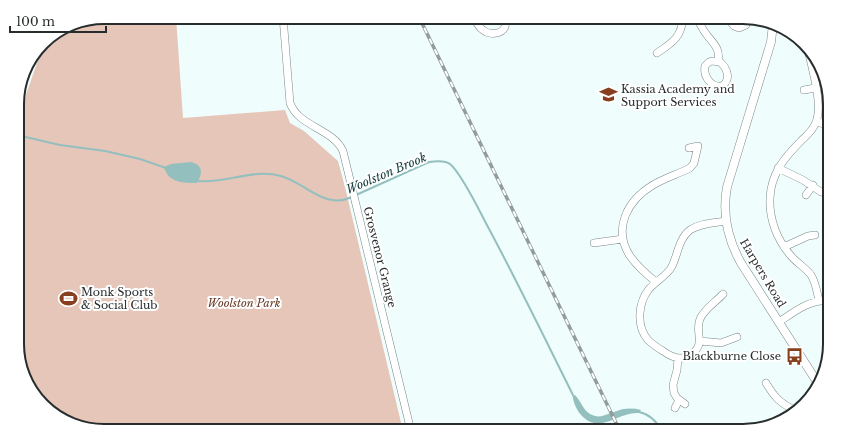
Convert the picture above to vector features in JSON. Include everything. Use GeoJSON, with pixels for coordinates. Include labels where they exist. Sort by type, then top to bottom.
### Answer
{"type":"FeatureCollection","features":[{"type":"Feature","properties":{"kind":"street","name":"Grosvenor Grange"},"geometry":{"type":"LineString","coordinates":[[284,24],[291,107],[299,117],[340,144],[344,150],[409,424]]}},
{"type":"Feature","properties":{"kind":"street"},"geometry":{"type":"LineString","coordinates":[[478,24],[481,28],[492,34],[503,29],[505,24]]}},
{"type":"Feature","properties":{"kind":"street"},"geometry":{"type":"LineString","coordinates":[[657,53],[672,44],[677,38],[682,24]]}},
{"type":"Feature","properties":{"kind":"street"},"geometry":{"type":"LineString","coordinates":[[701,24],[704,32],[716,46],[719,53],[718,61]]}},
{"type":"Feature","properties":{"kind":"street"},"geometry":{"type":"LineString","coordinates":[[732,24],[741,28],[746,24]]}},
{"type":"Feature","properties":{"kind":"street","name":"Harpers Road"},"geometry":{"type":"LineString","coordinates":[[772,30],[771,42],[727,187],[724,201],[726,221],[730,239],[736,254],[815,380]]}},
{"type":"Feature","properties":{"kind":"street"},"geometry":{"type":"LineString","coordinates":[[810,61],[819,109],[817,121],[811,131],[786,156],[778,168],[771,187],[770,210],[774,228],[784,247],[791,256],[810,274],[815,283],[819,301]]}},
{"type":"Feature","properties":{"kind":"street"},"geometry":{"type":"LineString","coordinates":[[812,72],[816,72]]}},
{"type":"Feature","properties":{"kind":"street"},"geometry":{"type":"LineString","coordinates":[[804,90],[816,88]]}},
{"type":"Feature","properties":{"kind":"street"},"geometry":{"type":"LineString","coordinates":[[817,121],[823,124]]}},
{"type":"Feature","properties":{"kind":"street"},"geometry":{"type":"LineString","coordinates":[[656,282],[647,275],[630,256],[624,239],[623,224],[628,207],[635,200],[652,186],[690,168],[694,163],[698,146],[688,148]]}},
{"type":"Feature","properties":{"kind":"street"},"geometry":{"type":"LineString","coordinates":[[778,168],[813,185],[821,192]]}},
{"type":"Feature","properties":{"kind":"street"},"geometry":{"type":"LineString","coordinates":[[806,195],[813,185]]}},
{"type":"Feature","properties":{"kind":"street"},"geometry":{"type":"LineString","coordinates":[[724,293],[703,314],[699,325],[700,340],[695,351],[688,356],[678,358],[669,355],[652,344],[644,334],[640,323],[640,311],[644,297],[648,290],[671,268],[686,233],[698,226],[726,221]]}},
{"type":"Feature","properties":{"kind":"street"},"geometry":{"type":"LineString","coordinates":[[784,247],[808,236],[815,235]]}},
{"type":"Feature","properties":{"kind":"street"},"geometry":{"type":"LineString","coordinates":[[594,243],[624,239]]}},
{"type":"Feature","properties":{"kind":"street"},"geometry":{"type":"LineString","coordinates":[[779,322],[803,306],[823,301]]}},
{"type":"Feature","properties":{"kind":"street"},"geometry":{"type":"LineString","coordinates":[[700,340],[721,343],[738,337]]}},
{"type":"Feature","properties":{"kind":"street"},"geometry":{"type":"LineString","coordinates":[[675,408],[682,402],[674,393],[673,385],[677,370],[678,358]]}},
{"type":"Feature","properties":{"kind":"street"},"geometry":{"type":"LineString","coordinates":[[766,383],[774,396],[791,408]]}},
{"type":"Feature","properties":{"kind":"green space","name":"Woolston Park"},"geometry":{"type":"Polygon","coordinates":[[[104,24],[176,24],[183,118],[285,110],[290,123],[304,131],[338,161],[401,424],[99,424],[78,420],[64,413],[47,401],[30,375],[24,344],[24,101],[38,60],[47,47],[60,37],[78,28],[104,24]]]}},
{"type":"Feature","properties":{"kind":"water"},"geometry":{"type":"Polygon","coordinates":[[[191,162],[198,165],[201,170],[197,183],[177,181],[169,176],[164,167],[171,164],[191,162]]]}},
{"type":"Feature","properties":{"kind":"water"},"geometry":{"type":"Polygon","coordinates":[[[575,395],[586,410],[594,416],[601,416],[626,409],[641,410],[639,413],[624,415],[603,423],[590,422],[579,413],[575,406],[573,398],[575,395]]]}},
{"type":"Feature","properties":{"kind":"waterway","name":"Woolston Brook"},"geometry":{"type":"LineString","coordinates":[[24,137],[60,145],[105,151],[140,159],[166,168]]}},
{"type":"Feature","properties":{"kind":"waterway","name":"Woolston Brook"},"geometry":{"type":"LineString","coordinates":[[356,195],[429,162],[443,161],[450,164],[460,176],[476,203],[575,399]]}},
{"type":"Feature","properties":{"kind":"waterway","name":"Woolston Brook"},"geometry":{"type":"LineString","coordinates":[[198,181],[271,174],[290,179],[324,198],[342,200],[352,197]]}},
{"type":"Feature","properties":{"kind":"waterway","name":"Woolston Brook"},"geometry":{"type":"LineString","coordinates":[[639,412],[646,415],[657,424]]}},
{"type":"Feature","properties":{"kind":"railway"},"geometry":{"type":"LineString","coordinates":[[422,24],[617,424]]}},
{"type":"Feature","properties":{"kind":"place","name":"Kassia Academy and Support Services"},"geometry":{"type":"Point","coordinates":[608,95]}},
{"type":"Feature","properties":{"kind":"place","name":"Monk Sports & Social Club"},"geometry":{"type":"Point","coordinates":[68,298]}},
{"type":"Feature","properties":{"kind":"place","name":"Blackburne Close"},"geometry":{"type":"Point","coordinates":[794,356]}}]}
